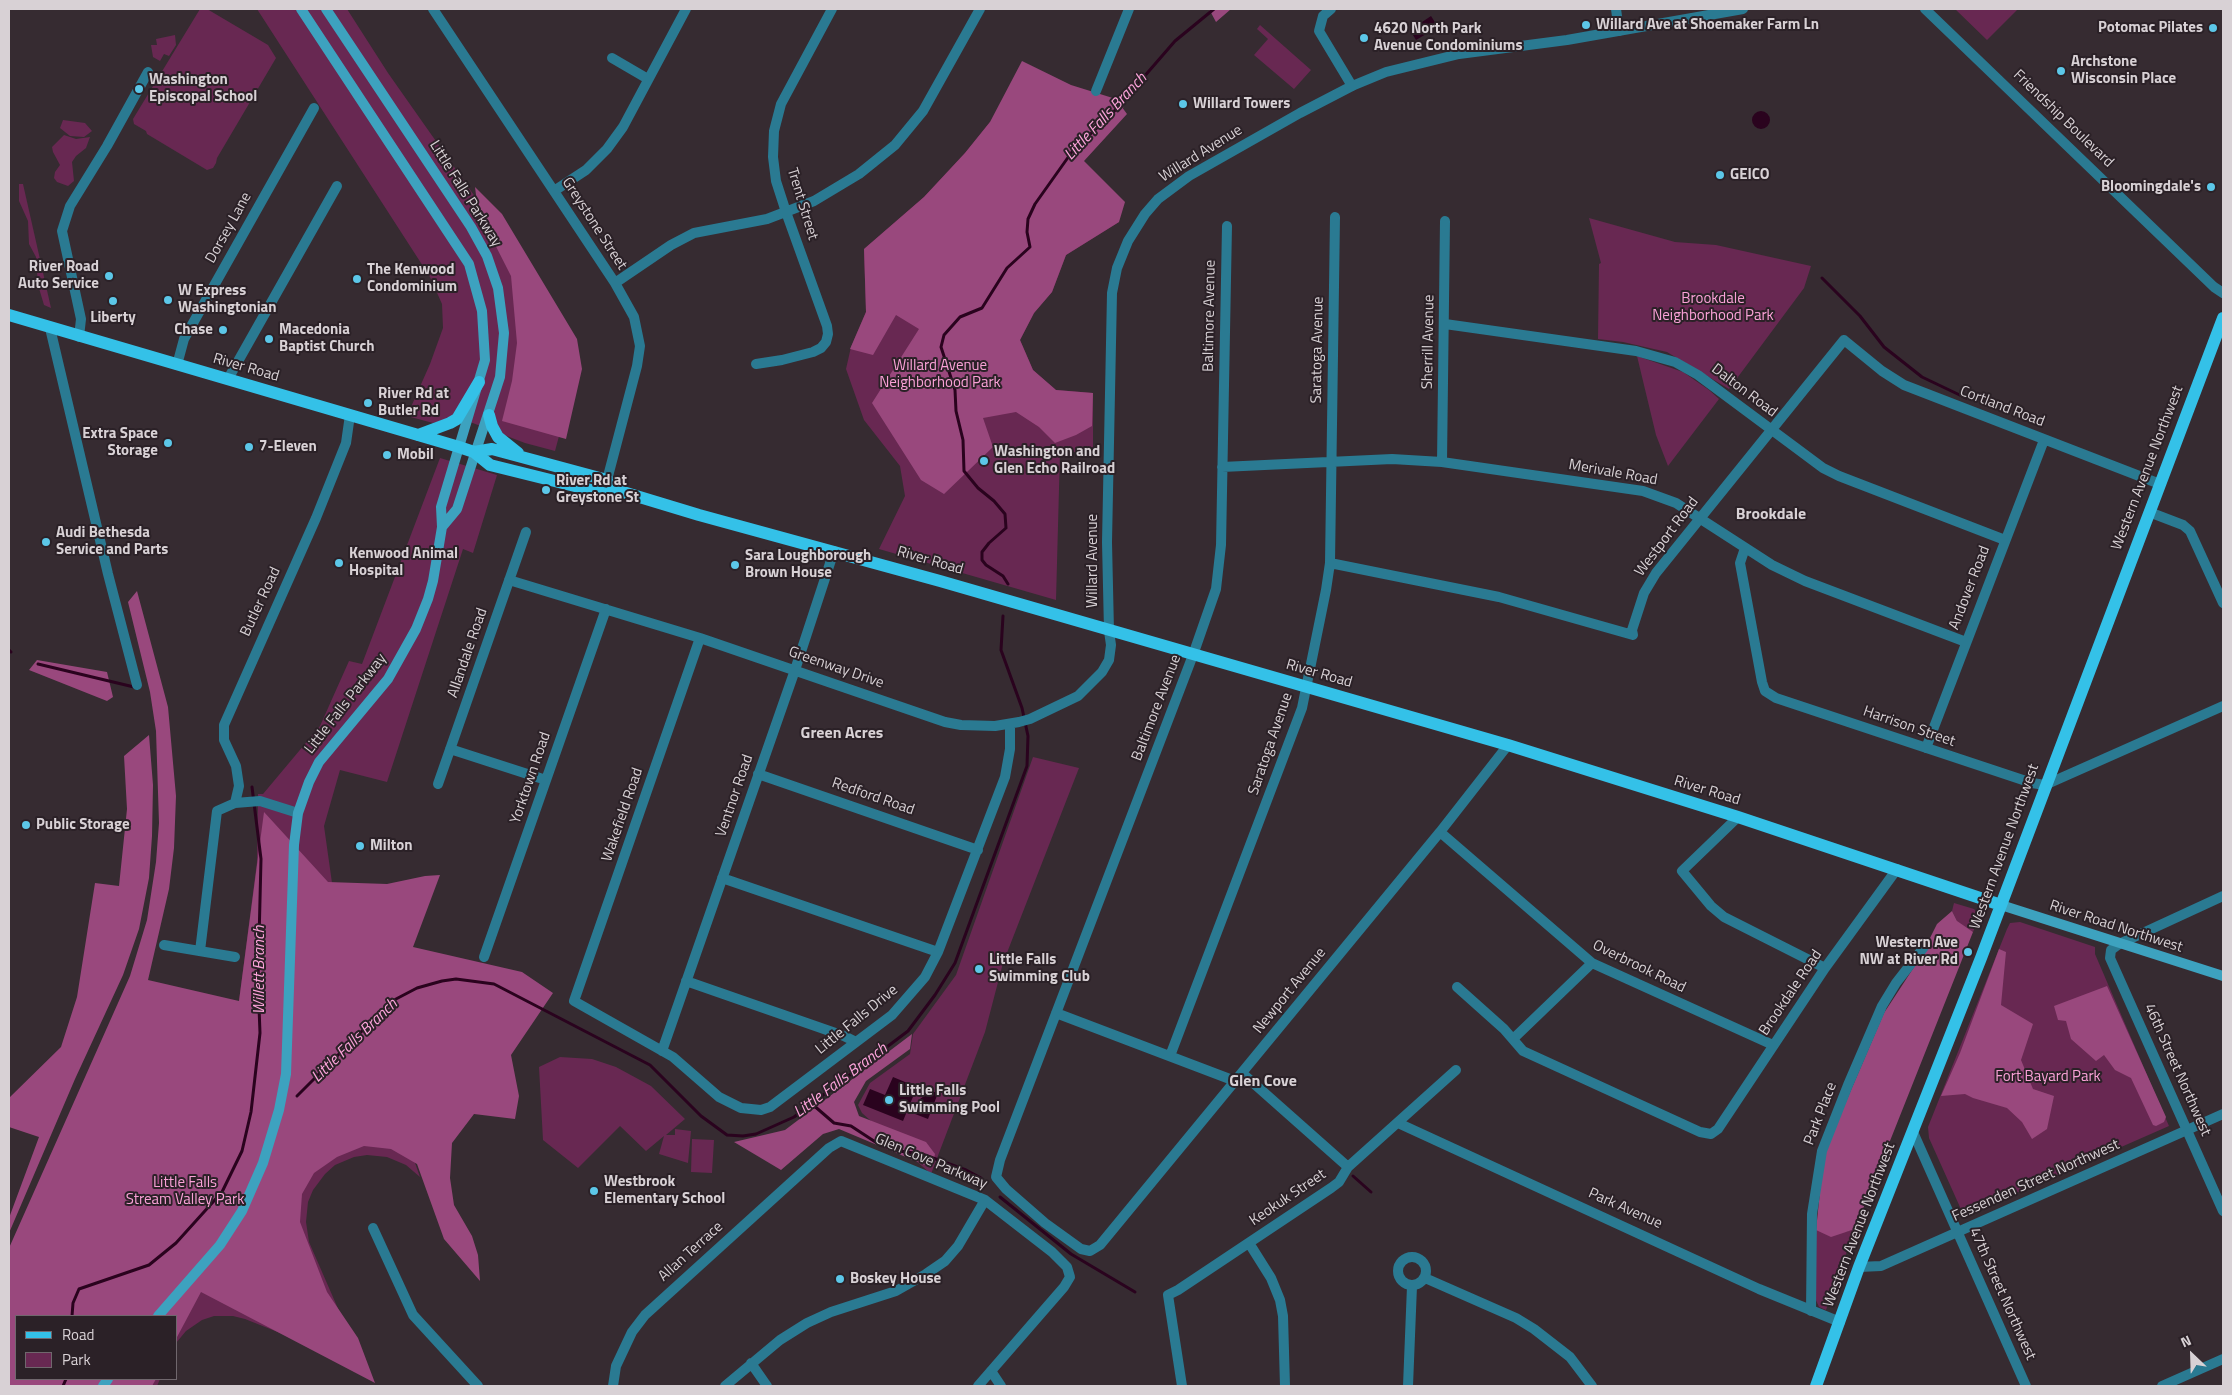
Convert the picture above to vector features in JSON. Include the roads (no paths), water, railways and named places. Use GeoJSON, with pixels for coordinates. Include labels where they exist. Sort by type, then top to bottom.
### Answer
{"type":"FeatureCollection","features":[{"type":"Feature","properties":{"kind":"main road","name":"Little Falls Parkway"},"geometry":{"type":"LineString","coordinates":[[159,1315],[220,1245],[242,1211],[263,1163],[286,1074],[294,845],[298,813],[309,782],[319,762],[388,679],[416,629],[428,599],[442,527],[441,507],[485,360],[484,327],[479,295],[469,264],[301,9]]}},
{"type":"Feature","properties":{"kind":"main road","name":"Little Falls Parkway"},"geometry":{"type":"LineString","coordinates":[[326,9],[471,227],[487,256],[498,288],[504,333],[500,377],[457,509],[442,527]]}},
{"type":"Feature","properties":{"kind":"main road","name":"River Road"},"geometry":{"type":"LineString","coordinates":[[9,315],[459,447],[474,452],[490,465],[610,495],[623,492]]}},
{"type":"Feature","properties":{"kind":"main road","name":"Western Avenue Northwest"},"geometry":{"type":"LineString","coordinates":[[1816,1386],[1859,1267],[1913,1132],[2223,318]]}},
{"type":"Feature","properties":{"kind":"main road"},"geometry":{"type":"LineString","coordinates":[[418,435],[450,423],[456,418],[479,382]]}},
{"type":"Feature","properties":{"kind":"main road"},"geometry":{"type":"LineString","coordinates":[[489,415],[498,437],[527,459]]}},
{"type":"Feature","properties":{"kind":"main road","name":"River Road"},"geometry":{"type":"LineString","coordinates":[[474,452],[492,449],[608,480],[623,492],[699,515],[834,551],[1508,745],[1738,817],[2000,905]]}},
{"type":"Feature","properties":{"kind":"main road"},"geometry":{"type":"LineString","coordinates":[[552,481],[566,479],[598,487],[608,480]]}},
{"type":"Feature","properties":{"kind":"main road","name":"River Road Northwest"},"geometry":{"type":"LineString","coordinates":[[2000,905],[2223,976]]}},
{"type":"Feature","properties":{"kind":"street","name":"Greystone Street"},"geometry":{"type":"LineString","coordinates":[[433,9],[615,283],[634,317],[640,346],[638,366],[608,480]]}},
{"type":"Feature","properties":{"kind":"street"},"geometry":{"type":"LineString","coordinates":[[554,191],[586,170],[607,149],[623,126],[686,9]]}},
{"type":"Feature","properties":{"kind":"street","name":"Trent Street"},"geometry":{"type":"LineString","coordinates":[[756,364],[813,352],[821,348],[826,342],[828,334],[827,326],[776,181],[773,157],[777,116],[832,9]]}},
{"type":"Feature","properties":{"kind":"street"},"geometry":{"type":"LineString","coordinates":[[615,283],[671,245],[694,233],[759,221],[786,212],[814,201],[859,174],[900,140],[923,111],[980,9]]}},
{"type":"Feature","properties":{"kind":"street"},"geometry":{"type":"LineString","coordinates":[[1096,91],[1129,9]]}},
{"type":"Feature","properties":{"kind":"street"},"geometry":{"type":"LineString","coordinates":[[1331,9],[1323,16],[1319,31],[1352,86]]}},
{"type":"Feature","properties":{"kind":"street"},"geometry":{"type":"LineString","coordinates":[[1616,9],[1619,30]]}},
{"type":"Feature","properties":{"kind":"street","name":"Willard Avenue"},"geometry":{"type":"LineString","coordinates":[[1109,631],[1107,535],[1110,312],[1113,285],[1124,250],[1145,214],[1172,188],[1300,113],[1352,86],[1386,72],[1445,56],[1546,44],[1743,9]]}},
{"type":"Feature","properties":{"kind":"street","name":"Friendship Boulevard"},"geometry":{"type":"LineString","coordinates":[[1925,9],[2214,287],[2223,292]]}},
{"type":"Feature","properties":{"kind":"street"},"geometry":{"type":"LineString","coordinates":[[612,58],[648,79]]}},
{"type":"Feature","properties":{"kind":"street"},"geometry":{"type":"LineString","coordinates":[[79,336],[81,319],[62,231],[70,206],[148,72]]}},
{"type":"Feature","properties":{"kind":"street","name":"Dorsey Lane"},"geometry":{"type":"LineString","coordinates":[[177,365],[184,339],[314,108]]}},
{"type":"Feature","properties":{"kind":"street"},"geometry":{"type":"LineString","coordinates":[[228,379],[338,186]]}},
{"type":"Feature","properties":{"kind":"street","name":"Saratoga Avenue"},"geometry":{"type":"LineString","coordinates":[[1170,1056],[1302,708],[1330,563],[1334,217]]}},
{"type":"Feature","properties":{"kind":"street","name":"Sherrill Avenue"},"geometry":{"type":"LineString","coordinates":[[1442,462],[1446,221]]}},
{"type":"Feature","properties":{"kind":"street","name":"Baltimore Avenue"},"geometry":{"type":"LineString","coordinates":[[996,1177],[1193,655],[1216,589],[1221,545],[1227,226]]}},
{"type":"Feature","properties":{"kind":"street","name":"Dalton Road"},"geometry":{"type":"LineString","coordinates":[[1445,324],[1660,356],[1698,375],[1805,457],[1839,476],[2005,540]]}},
{"type":"Feature","properties":{"kind":"street"},"geometry":{"type":"LineString","coordinates":[[50,328],[108,574],[137,685]]}},
{"type":"Feature","properties":{"kind":"street","name":"Cortland Road"},"geometry":{"type":"LineString","coordinates":[[1844,340],[1882,372],[1904,385],[2160,484]]}},
{"type":"Feature","properties":{"kind":"street","name":"Westport Road"},"geometry":{"type":"LineString","coordinates":[[1330,563],[1499,597],[1633,635],[1632,630],[1644,593],[1656,573],[1699,517],[1844,340]]}},
{"type":"Feature","properties":{"kind":"street","name":"Butler Road"},"geometry":{"type":"LineString","coordinates":[[235,802],[238,786],[236,766],[224,740],[224,725],[316,518],[346,443],[350,415]]}},
{"type":"Feature","properties":{"kind":"street","name":"Andover Road"},"geometry":{"type":"LineString","coordinates":[[1926,748],[2044,440]]}},
{"type":"Feature","properties":{"kind":"street","name":"Merivale Road"},"geometry":{"type":"LineString","coordinates":[[1222,467],[1392,458],[1442,462],[1643,491],[1676,503],[1772,565],[1805,580],[1966,642]]}},
{"type":"Feature","properties":{"kind":"street"},"geometry":{"type":"LineString","coordinates":[[2149,512],[2182,525],[2190,531],[2223,603]]}},
{"type":"Feature","properties":{"kind":"street","name":"Allandale Road"},"geometry":{"type":"LineString","coordinates":[[438,784],[526,532]]}},
{"type":"Feature","properties":{"kind":"street","name":"Harrison Street"},"geometry":{"type":"LineString","coordinates":[[1745,548],[1740,563],[1765,690],[1776,698],[2032,783],[2046,785]]}},
{"type":"Feature","properties":{"kind":"street","name":"Ventnor Road"},"geometry":{"type":"LineString","coordinates":[[662,1050],[795,670],[834,551]]}},
{"type":"Feature","properties":{"kind":"street","name":"Greenway Drive"},"geometry":{"type":"LineString","coordinates":[[509,580],[700,638],[945,722],[980,726],[1014,723],[1030,719],[1078,696],[1102,672],[1109,660],[1111,645],[1109,631]]}},
{"type":"Feature","properties":{"kind":"street","name":"Yorktown Road"},"geometry":{"type":"LineString","coordinates":[[484,957],[606,609]]}},
{"type":"Feature","properties":{"kind":"street","name":"Wakefield Road"},"geometry":{"type":"LineString","coordinates":[[574,1001],[700,638]]}},
{"type":"Feature","properties":{"kind":"street"},"geometry":{"type":"LineString","coordinates":[[2046,785],[2223,706]]}},
{"type":"Feature","properties":{"kind":"street","name":"Little Falls Drive"},"geometry":{"type":"LineString","coordinates":[[574,1001],[673,1057],[719,1097],[741,1108],[761,1110],[770,1107],[892,1015],[908,999],[925,977],[938,952],[1005,777],[1014,723]]}},
{"type":"Feature","properties":{"kind":"street","name":"Newport Avenue"},"geometry":{"type":"LineString","coordinates":[[1090,1251],[1100,1245],[1440,832],[1508,745]]}},
{"type":"Feature","properties":{"kind":"street"},"geometry":{"type":"LineString","coordinates":[[450,749],[546,780]]}},
{"type":"Feature","properties":{"kind":"street","name":"Redford Road"},"geometry":{"type":"LineString","coordinates":[[758,774],[978,850]]}},
{"type":"Feature","properties":{"kind":"street"},"geometry":{"type":"LineString","coordinates":[[200,951],[215,817],[221,808],[235,802],[260,801],[298,813]]}},
{"type":"Feature","properties":{"kind":"street"},"geometry":{"type":"LineString","coordinates":[[1738,817],[1682,872],[1711,906],[1724,917],[1825,968]]}},
{"type":"Feature","properties":{"kind":"street","name":"Overbrook Road"},"geometry":{"type":"LineString","coordinates":[[1440,832],[1592,963],[1773,1045]]}},
{"type":"Feature","properties":{"kind":"street","name":"Brookdale Road"},"geometry":{"type":"LineString","coordinates":[[1512,1038],[1523,1051],[1700,1132],[1711,1134],[1718,1129],[1825,968],[1897,869]]}},
{"type":"Feature","properties":{"kind":"street"},"geometry":{"type":"LineString","coordinates":[[722,878],[938,952]]}},
{"type":"Feature","properties":{"kind":"street"},"geometry":{"type":"LineString","coordinates":[[2118,944],[2223,896]]}},
{"type":"Feature","properties":{"kind":"street","name":"46th Street Northwest"},"geometry":{"type":"LineString","coordinates":[[2118,944],[2111,950],[2110,958],[2223,1211]]}},
{"type":"Feature","properties":{"kind":"street"},"geometry":{"type":"LineString","coordinates":[[164,945],[235,957]]}},
{"type":"Feature","properties":{"kind":"street","name":"Park Place"},"geometry":{"type":"LineString","coordinates":[[1811,1311],[1812,1214],[1822,1151],[1882,1006],[1896,983],[1924,947]]}},
{"type":"Feature","properties":{"kind":"street"},"geometry":{"type":"LineString","coordinates":[[1457,987],[1512,1038],[1592,963]]}},
{"type":"Feature","properties":{"kind":"street"},"geometry":{"type":"LineString","coordinates":[[686,981],[844,1036],[856,1042]]}},
{"type":"Feature","properties":{"kind":"street"},"geometry":{"type":"LineString","coordinates":[[1056,1014],[1235,1081]]}},
{"type":"Feature","properties":{"kind":"street","name":"Keokuk Street"},"geometry":{"type":"LineString","coordinates":[[1182,1386],[1168,1295],[1339,1182],[1348,1167],[1456,1070]]}},
{"type":"Feature","properties":{"kind":"street"},"geometry":{"type":"LineString","coordinates":[[1242,1072],[1348,1167]]}},
{"type":"Feature","properties":{"kind":"street","name":"Fessenden Street Northwest"},"geometry":{"type":"LineString","coordinates":[[1859,1267],[1881,1266],[2223,1114]]}},
{"type":"Feature","properties":{"kind":"street","name":"Park Avenue"},"geometry":{"type":"LineString","coordinates":[[1398,1123],[1759,1289],[1840,1322]]}},
{"type":"Feature","properties":{"kind":"street","name":"47th Street Northwest"},"geometry":{"type":"LineString","coordinates":[[1913,1132],[2026,1386]]}},
{"type":"Feature","properties":{"kind":"street","name":"Glen Cove Parkway"},"geometry":{"type":"LineString","coordinates":[[841,1141],[986,1200],[1052,1252],[1067,1267],[1070,1277],[1064,1287],[991,1371]]}},
{"type":"Feature","properties":{"kind":"street","name":"Allan Terrace"},"geometry":{"type":"LineString","coordinates":[[613,1386],[616,1366],[632,1332],[645,1314],[829,1148],[841,1141]]}},
{"type":"Feature","properties":{"kind":"street","name":"Glen Cove Parkway"},"geometry":{"type":"LineString","coordinates":[[996,1177],[1018,1201],[1045,1224],[1081,1248],[1090,1251]]}},
{"type":"Feature","properties":{"kind":"street"},"geometry":{"type":"LineString","coordinates":[[725,1386],[780,1340],[806,1323],[831,1312],[896,1291],[926,1274],[958,1246],[986,1200]]}},
{"type":"Feature","properties":{"kind":"street"},"geometry":{"type":"LineString","coordinates":[[373,1228],[399,1289],[413,1314],[478,1386]]}},
{"type":"Feature","properties":{"kind":"street"},"geometry":{"type":"LineString","coordinates":[[1249,1243],[1271,1278],[1280,1300],[1283,1316],[1285,1386]]}},
{"type":"Feature","properties":{"kind":"street"},"geometry":{"type":"LineString","coordinates":[[1412,1256],[1421,1260],[1426,1268],[1425,1278],[1420,1284],[1412,1286],[1403,1282],[1398,1274],[1399,1264],[1412,1256]]}},
{"type":"Feature","properties":{"kind":"street"},"geometry":{"type":"LineString","coordinates":[[1425,1278],[1516,1318],[1534,1329],[1570,1357],[1592,1386]]}},
{"type":"Feature","properties":{"kind":"street"},"geometry":{"type":"LineString","coordinates":[[1408,1386],[1412,1286]]}},
{"type":"Feature","properties":{"kind":"street"},"geometry":{"type":"LineString","coordinates":[[2162,1386],[2223,1359]]}},
{"type":"Feature","properties":{"kind":"street"},"geometry":{"type":"LineString","coordinates":[[751,1363],[767,1386]]}},
{"type":"Feature","properties":{"kind":"street"},"geometry":{"type":"LineString","coordinates":[[978,1386],[991,1371],[1001,1386]]}},
{"type":"Feature","properties":{"kind":"waterway","name":"Little Falls Branch"},"geometry":{"type":"LineString","coordinates":[[1008,584],[1003,576],[986,565],[982,560],[982,552],[1006,528],[1005,514],[994,501],[978,488],[964,471],[963,440],[956,411],[955,390],[941,347],[944,335],[960,317],[982,308],[1007,268],[1030,247],[1027,232],[1028,219],[1035,204],[1074,149],[1110,116],[1175,41],[1214,9]]}},
{"type":"Feature","properties":{"kind":"waterway"},"geometry":{"type":"LineString","coordinates":[[1822,278],[1860,316],[1884,347],[1922,377],[1966,398],[1971,394]]}},
{"type":"Feature","properties":{"kind":"waterway","name":"Little Falls Branch"},"geometry":{"type":"LineString","coordinates":[[297,1096],[396,999],[417,988],[456,979],[494,984],[650,1065],[701,1116],[727,1135],[743,1136],[756,1134],[794,1117],[908,1031],[935,995],[955,963],[1027,766],[1028,736],[1022,708],[1001,650],[1003,616]]}},
{"type":"Feature","properties":{"kind":"waterway","name":"Willett Branch"},"geometry":{"type":"LineString","coordinates":[[38,664],[134,687]]}},
{"type":"Feature","properties":{"kind":"waterway","name":"Willett Branch"},"geometry":{"type":"LineString","coordinates":[[72,1315],[73,1303],[79,1289],[149,1265],[176,1243],[222,1192],[242,1151],[251,1112],[260,1033],[258,981],[261,859],[252,787]]}},
{"type":"Feature","properties":{"kind":"waterway"},"geometry":{"type":"LineString","coordinates":[[812,1104],[834,1123],[851,1126],[880,1145],[899,1151],[922,1154],[966,1170],[981,1178]]}},
{"type":"Feature","properties":{"kind":"waterway"},"geometry":{"type":"LineString","coordinates":[[1353,1176],[1371,1192]]}},
{"type":"Feature","properties":{"kind":"waterway"},"geometry":{"type":"LineString","coordinates":[[1000,1197],[1071,1254],[1135,1292]]}},
{"type":"Feature","properties":{"kind":"waterway","name":"Little Falls Branch"},"geometry":{"type":"LineString","coordinates":[[63,1386],[66,1380]]}},
{"type":"Feature","properties":{"kind":"place","name":"Willard Ave at Shoemaker Farm Ln"},"geometry":{"type":"Point","coordinates":[1586,25]}},
{"type":"Feature","properties":{"kind":"place","name":"Potomac Pilates"},"geometry":{"type":"Point","coordinates":[2213,28]}},
{"type":"Feature","properties":{"kind":"place","name":"4620 North Park Avenue Condominiums"},"geometry":{"type":"Point","coordinates":[1364,38]}},
{"type":"Feature","properties":{"kind":"place","name":"Archstone Wisconsin Place"},"geometry":{"type":"Point","coordinates":[2061,71]}},
{"type":"Feature","properties":{"kind":"place","name":"Washington Episcopal School"},"geometry":{"type":"Point","coordinates":[139,89]}},
{"type":"Feature","properties":{"kind":"place","name":"Willard Towers"},"geometry":{"type":"Point","coordinates":[1183,104]}},
{"type":"Feature","properties":{"kind":"place","name":"GEICO"},"geometry":{"type":"Point","coordinates":[1720,175]}},
{"type":"Feature","properties":{"kind":"place","name":"Bloomingdale's"},"geometry":{"type":"Point","coordinates":[2211,187]}},
{"type":"Feature","properties":{"kind":"place","name":"River Road Auto Service"},"geometry":{"type":"Point","coordinates":[109,276]}},
{"type":"Feature","properties":{"kind":"place","name":"The Kenwood Condominium"},"geometry":{"type":"Point","coordinates":[357,279]}},
{"type":"Feature","properties":{"kind":"place","name":"W Express Washingtonian"},"geometry":{"type":"Point","coordinates":[168,300]}},
{"type":"Feature","properties":{"kind":"place","name":"Liberty"},"geometry":{"type":"Point","coordinates":[113,301]}},
{"type":"Feature","properties":{"kind":"place","name":"Chase"},"geometry":{"type":"Point","coordinates":[223,330]}},
{"type":"Feature","properties":{"kind":"place","name":"Macedonia Baptist Church"},"geometry":{"type":"Point","coordinates":[269,339]}},
{"type":"Feature","properties":{"kind":"place","name":"River Rd at Butler Rd"},"geometry":{"type":"Point","coordinates":[368,403]}},
{"type":"Feature","properties":{"kind":"place","name":"Extra Space Storage"},"geometry":{"type":"Point","coordinates":[168,443]}},
{"type":"Feature","properties":{"kind":"place","name":"7-Eleven"},"geometry":{"type":"Point","coordinates":[249,447]}},
{"type":"Feature","properties":{"kind":"place","name":"Mobil"},"geometry":{"type":"Point","coordinates":[387,455]}},
{"type":"Feature","properties":{"kind":"place","name":"Washington and Glen Echo Railroad"},"geometry":{"type":"Point","coordinates":[984,461]}},
{"type":"Feature","properties":{"kind":"place","name":"River Rd at Greystone St"},"geometry":{"type":"Point","coordinates":[546,490]}},
{"type":"Feature","properties":{"kind":"place","name":"Audi Bethesda Service and Parts"},"geometry":{"type":"Point","coordinates":[46,542]}},
{"type":"Feature","properties":{"kind":"place","name":"Kenwood Animal Hospital"},"geometry":{"type":"Point","coordinates":[339,563]}},
{"type":"Feature","properties":{"kind":"place","name":"Sara Loughborough Brown House"},"geometry":{"type":"Point","coordinates":[735,565]}},
{"type":"Feature","properties":{"kind":"place","name":"Public Storage"},"geometry":{"type":"Point","coordinates":[26,825]}},
{"type":"Feature","properties":{"kind":"place","name":"Milton"},"geometry":{"type":"Point","coordinates":[360,846]}},
{"type":"Feature","properties":{"kind":"place","name":"Western Ave NW at River Rd"},"geometry":{"type":"Point","coordinates":[1968,952]}},
{"type":"Feature","properties":{"kind":"place","name":"Little Falls Swimming Club"},"geometry":{"type":"Point","coordinates":[979,969]}},
{"type":"Feature","properties":{"kind":"place","name":"Little Falls Swimming Pool"},"geometry":{"type":"Point","coordinates":[889,1100]}},
{"type":"Feature","properties":{"kind":"place","name":"Westbrook Elementary School"},"geometry":{"type":"Point","coordinates":[594,1191]}},
{"type":"Feature","properties":{"kind":"place","name":"Boskey House"},"geometry":{"type":"Point","coordinates":[840,1279]}},
{"type":"Feature","properties":{"kind":"district","name":"Brookdale"},"geometry":{"type":"Point","coordinates":[1771,515]}},
{"type":"Feature","properties":{"kind":"district","name":"Green Acres"},"geometry":{"type":"Point","coordinates":[842,734]}},
{"type":"Feature","properties":{"kind":"district","name":"Glen Cove"},"geometry":{"type":"Point","coordinates":[1263,1082]}},
{"type":"Feature","properties":{"kind":"park label","name":"Brookdale Neighborhood Park"},"geometry":{"type":"Point","coordinates":[1713,308]}},
{"type":"Feature","properties":{"kind":"park label","name":"Willard Avenue Neighborhood Park"},"geometry":{"type":"Point","coordinates":[940,374]}},
{"type":"Feature","properties":{"kind":"park label","name":"Fort Bayard Park"},"geometry":{"type":"Point","coordinates":[2048,1077]}},
{"type":"Feature","properties":{"kind":"park label","name":"Little Falls Stream Valley Park"},"geometry":{"type":"Point","coordinates":[185,1192]}}]}
